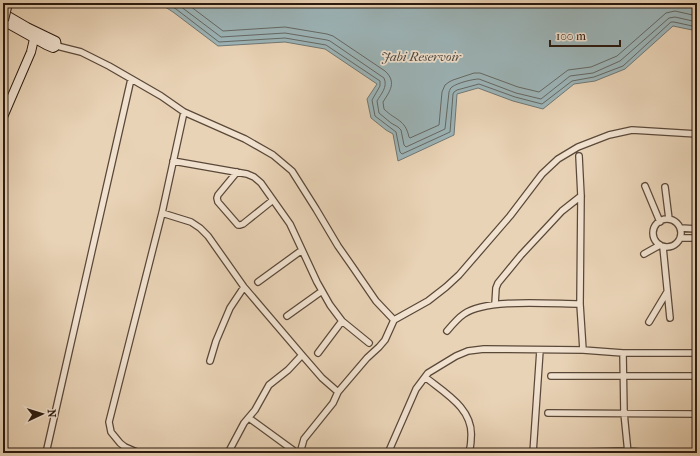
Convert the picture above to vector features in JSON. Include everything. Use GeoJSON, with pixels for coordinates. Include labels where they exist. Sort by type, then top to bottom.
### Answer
{"type":"FeatureCollection","features":[{"type":"Feature","properties":{"kind":"highway"},"geometry":{"type":"LineString","coordinates":[[3,20],[7,3]]}},
{"type":"Feature","properties":{"kind":"street"},"geometry":{"type":"LineString","coordinates":[[3,12],[27,27],[56,41],[57,46]]}},
{"type":"Feature","properties":{"kind":"street"},"geometry":{"type":"LineString","coordinates":[[3,20],[34,39],[53,48],[57,46],[81,52],[161,96],[184,112],[245,139],[273,155],[292,170],[345,256],[376,301],[394,320]]}},
{"type":"Feature","properties":{"kind":"street"},"geometry":{"type":"LineString","coordinates":[[3,117],[31,52],[34,39],[33,33],[27,27]]}},
{"type":"Feature","properties":{"kind":"street"},"geometry":{"type":"LineString","coordinates":[[31,52],[35,47],[46,45]]}},
{"type":"Feature","properties":{"kind":"street"},"geometry":{"type":"LineString","coordinates":[[46,453],[131,79]]}},
{"type":"Feature","properties":{"kind":"street"},"geometry":{"type":"LineString","coordinates":[[139,453],[125,447],[120,443],[111,432],[109,422],[162,212],[184,112]]}},
{"type":"Feature","properties":{"kind":"street"},"geometry":{"type":"LineString","coordinates":[[300,453],[304,439],[329,407],[338,392],[367,358],[380,347],[385,340],[394,320],[428,301],[459,275],[510,216],[542,174],[558,159],[609,134],[632,130],[697,134]]}},
{"type":"Feature","properties":{"kind":"street"},"geometry":{"type":"LineString","coordinates":[[579,156],[581,196],[580,304],[582,350]]}},
{"type":"Feature","properties":{"kind":"street"},"geometry":{"type":"LineString","coordinates":[[173,161],[247,174],[254,177],[261,183],[290,224],[330,305],[342,321],[368,343]]}},
{"type":"Feature","properties":{"kind":"street"},"geometry":{"type":"LineString","coordinates":[[237,172],[217,198],[218,202],[240,226],[273,200]]}},
{"type":"Feature","properties":{"kind":"street"},"geometry":{"type":"LineString","coordinates":[[645,186],[660,222]]}},
{"type":"Feature","properties":{"kind":"street"},"geometry":{"type":"LineString","coordinates":[[665,188],[669,219]]}},
{"type":"Feature","properties":{"kind":"street"},"geometry":{"type":"LineString","coordinates":[[495,304],[496,288],[498,283],[521,255],[562,211],[581,196]]}},
{"type":"Feature","properties":{"kind":"street"},"geometry":{"type":"LineString","coordinates":[[162,212],[191,222],[208,236],[244,287],[322,378],[338,392]]}},
{"type":"Feature","properties":{"kind":"street"},"geometry":{"type":"LineString","coordinates":[[669,219],[677,223],[681,228],[681,238],[678,243],[672,247],[666,248],[656,241],[653,235],[654,229],[660,222],[669,219]]}},
{"type":"Feature","properties":{"kind":"street"},"geometry":{"type":"LineString","coordinates":[[681,228],[697,229]]}},
{"type":"Feature","properties":{"kind":"street"},"geometry":{"type":"LineString","coordinates":[[681,238],[697,238]]}},
{"type":"Feature","properties":{"kind":"street"},"geometry":{"type":"LineString","coordinates":[[644,254],[662,246]]}},
{"type":"Feature","properties":{"kind":"street"},"geometry":{"type":"LineString","coordinates":[[662,246],[670,318]]}},
{"type":"Feature","properties":{"kind":"street"},"geometry":{"type":"LineString","coordinates":[[258,282],[302,250]]}},
{"type":"Feature","properties":{"kind":"street"},"geometry":{"type":"LineString","coordinates":[[210,362],[216,341],[230,308],[244,287]]}},
{"type":"Feature","properties":{"kind":"street"},"geometry":{"type":"LineString","coordinates":[[287,316],[322,291]]}},
{"type":"Feature","properties":{"kind":"street"},"geometry":{"type":"LineString","coordinates":[[649,322],[667,292]]}},
{"type":"Feature","properties":{"kind":"street"},"geometry":{"type":"LineString","coordinates":[[447,331],[464,314],[474,309],[495,304],[580,304]]}},
{"type":"Feature","properties":{"kind":"street"},"geometry":{"type":"LineString","coordinates":[[318,353],[342,321]]}},
{"type":"Feature","properties":{"kind":"street"},"geometry":{"type":"LineString","coordinates":[[388,453],[416,389],[428,373],[456,356],[468,351],[484,349],[582,350],[623,353],[697,353]]}},
{"type":"Feature","properties":{"kind":"street"},"geometry":{"type":"LineString","coordinates":[[533,453],[540,350]]}},
{"type":"Feature","properties":{"kind":"street"},"geometry":{"type":"LineString","coordinates":[[623,353],[624,413],[628,452]]}},
{"type":"Feature","properties":{"kind":"street"},"geometry":{"type":"LineString","coordinates":[[228,453],[244,423],[255,410],[269,385],[288,370],[302,355]]}},
{"type":"Feature","properties":{"kind":"street"},"geometry":{"type":"LineString","coordinates":[[551,376],[697,376]]}},
{"type":"Feature","properties":{"kind":"street"},"geometry":{"type":"LineString","coordinates":[[425,377],[458,403],[465,412],[470,423],[472,434],[470,450],[468,453]]}},
{"type":"Feature","properties":{"kind":"street"},"geometry":{"type":"LineString","coordinates":[[548,413],[697,414]]}},
{"type":"Feature","properties":{"kind":"street"},"geometry":{"type":"LineString","coordinates":[[249,418],[296,453]]}},
{"type":"Feature","properties":{"kind":"street"},"geometry":{"type":"LineString","coordinates":[[552,453],[653,453]]}},
{"type":"Feature","properties":{"kind":"water","name":"Jabi Reservoir"},"geometry":{"type":"Polygon","coordinates":[[[159,3],[697,3],[697,31],[673,26],[625,69],[595,81],[574,84],[543,109],[513,101],[478,88],[457,94],[454,135],[398,161],[393,134],[371,118],[367,99],[377,84],[325,49],[285,42],[218,46],[159,3]]]}}]}
